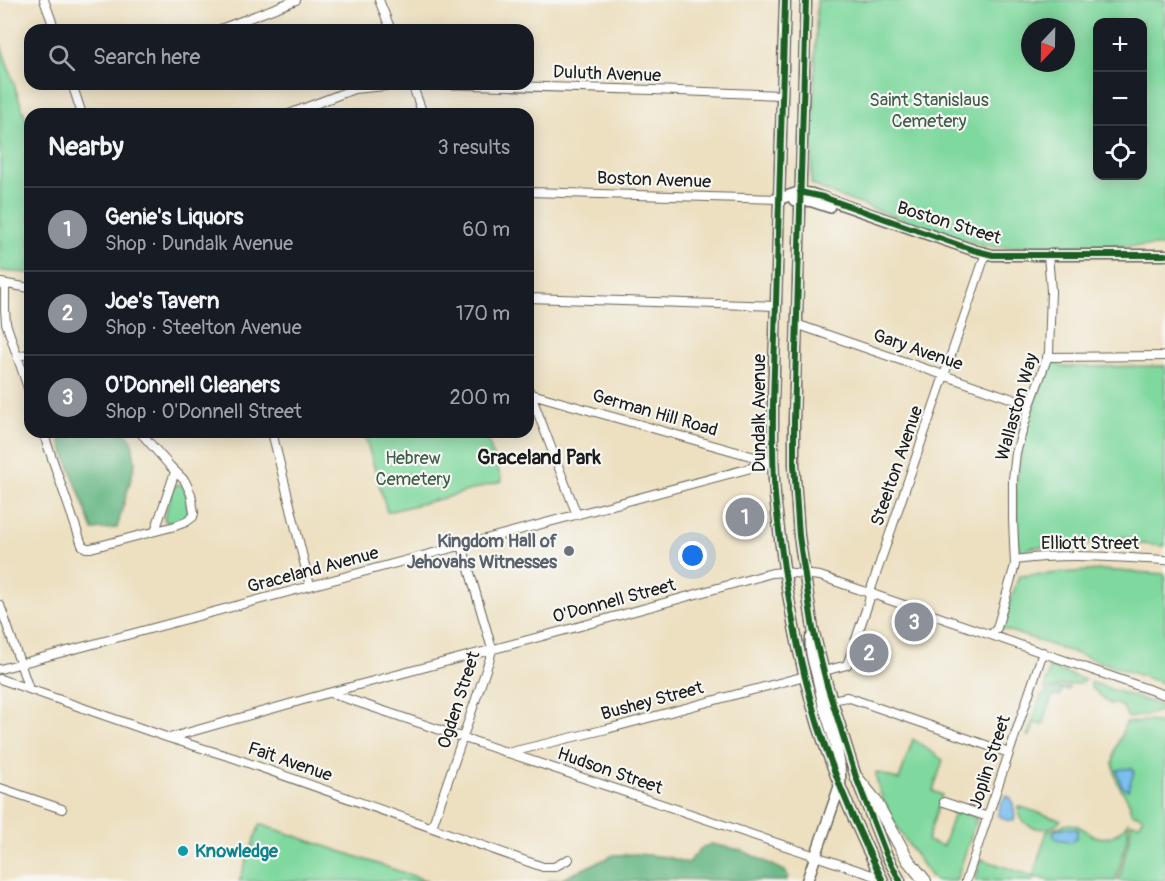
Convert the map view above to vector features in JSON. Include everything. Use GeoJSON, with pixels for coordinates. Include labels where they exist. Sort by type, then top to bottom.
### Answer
{"type":"FeatureCollection","features":[{"type":"Feature","properties":{"kind":"highway"},"geometry":{"type":"LineString","coordinates":[[856,777],[874,799],[908,860],[925,881]]}},
{"type":"Feature","properties":{"kind":"main road","name":"Dundalk Avenue"},"geometry":{"type":"LineString","coordinates":[[785,0],[775,306],[773,462],[776,504],[788,599],[818,725],[840,785],[882,880]]}},
{"type":"Feature","properties":{"kind":"main road","name":"Dundalk Avenue"},"geometry":{"type":"LineString","coordinates":[[806,0],[794,421],[794,464],[799,536],[813,629],[832,700],[856,777],[886,854],[900,881]]}},
{"type":"Feature","properties":{"kind":"main road"},"geometry":{"type":"LineString","coordinates":[[779,199],[800,196]]}},
{"type":"Feature","properties":{"kind":"main road","name":"Boston Street"},"geometry":{"type":"LineString","coordinates":[[800,196],[823,197],[985,256],[1165,260]]}},
{"type":"Feature","properties":{"kind":"main road","name":"Boston Street"},"geometry":{"type":"LineString","coordinates":[[1135,258],[1165,255]]}},
{"type":"Feature","properties":{"kind":"main road"},"geometry":{"type":"LineString","coordinates":[[807,881],[840,785],[841,773],[838,750],[823,704],[810,646],[813,629]]}},
{"type":"Feature","properties":{"kind":"street"},"geometry":{"type":"LineString","coordinates":[[44,0],[53,24]]}},
{"type":"Feature","properties":{"kind":"street"},"geometry":{"type":"LineString","coordinates":[[234,24],[296,0]]}},
{"type":"Feature","properties":{"kind":"street"},"geometry":{"type":"LineString","coordinates":[[379,0],[389,24]]}},
{"type":"Feature","properties":{"kind":"street","name":"Duluth Avenue"},"geometry":{"type":"LineString","coordinates":[[534,87],[782,95]]}},
{"type":"Feature","properties":{"kind":"street"},"geometry":{"type":"LineString","coordinates":[[75,90],[79,108]]}},
{"type":"Feature","properties":{"kind":"street"},"geometry":{"type":"LineString","coordinates":[[305,108],[351,90]]}},
{"type":"Feature","properties":{"kind":"street"},"geometry":{"type":"LineString","coordinates":[[414,90],[421,108]]}},
{"type":"Feature","properties":{"kind":"street","name":"Boston Avenue"},"geometry":{"type":"LineString","coordinates":[[534,192],[779,199]]}},
{"type":"Feature","properties":{"kind":"street","name":"Steelton Avenue"},"geometry":{"type":"LineString","coordinates":[[824,671],[847,665],[985,256]]}},
{"type":"Feature","properties":{"kind":"street","name":"Wallaston Way"},"geometry":{"type":"LineString","coordinates":[[991,634],[997,627],[1015,560],[1012,520],[1016,453],[1050,345],[1051,291],[1048,258]]}},
{"type":"Feature","properties":{"kind":"street"},"geometry":{"type":"LineString","coordinates":[[24,285],[3,283],[6,323],[24,377]]}},
{"type":"Feature","properties":{"kind":"street"},"geometry":{"type":"LineString","coordinates":[[534,298],[775,306]]}},
{"type":"Feature","properties":{"kind":"street","name":"Gary Avenue"},"geometry":{"type":"LineString","coordinates":[[796,324],[1030,405]]}},
{"type":"Feature","properties":{"kind":"street"},"geometry":{"type":"LineString","coordinates":[[17,357],[24,355]]}},
{"type":"Feature","properties":{"kind":"street"},"geometry":{"type":"LineString","coordinates":[[1047,357],[1165,356]]}},
{"type":"Feature","properties":{"kind":"street","name":"German Hill Road"},"geometry":{"type":"LineString","coordinates":[[534,392],[773,462]]}},
{"type":"Feature","properties":{"kind":"street"},"geometry":{"type":"LineString","coordinates":[[534,404],[577,515]]}},
{"type":"Feature","properties":{"kind":"street"},"geometry":{"type":"LineString","coordinates":[[46,438],[82,545],[86,548],[155,531],[186,522],[193,517],[195,513],[188,486],[145,438]]}},
{"type":"Feature","properties":{"kind":"street"},"geometry":{"type":"LineString","coordinates":[[273,438],[310,586]]}},
{"type":"Feature","properties":{"kind":"street"},"geometry":{"type":"LineString","coordinates":[[745,454],[749,469]]}},
{"type":"Feature","properties":{"kind":"street","name":"Graceland Avenue"},"geometry":{"type":"LineString","coordinates":[[0,669],[773,462]]}},
{"type":"Feature","properties":{"kind":"street"},"geometry":{"type":"LineString","coordinates":[[155,531],[175,472]]}},
{"type":"Feature","properties":{"kind":"street","name":"Ogden Street"},"geometry":{"type":"LineString","coordinates":[[432,827],[492,649],[462,545]]}},
{"type":"Feature","properties":{"kind":"street","name":"Elliott Street"},"geometry":{"type":"LineString","coordinates":[[1015,560],[1053,555],[1165,560]]}},
{"type":"Feature","properties":{"kind":"street","name":"O'Donnell Street"},"geometry":{"type":"LineString","coordinates":[[169,738],[772,573],[784,572],[820,576],[870,592],[1165,694]]}},
{"type":"Feature","properties":{"kind":"street"},"geometry":{"type":"LineString","coordinates":[[0,604],[29,689]]}},
{"type":"Feature","properties":{"kind":"street","name":"Joplin Street"},"geometry":{"type":"LineString","coordinates":[[966,881],[1043,652]]}},
{"type":"Feature","properties":{"kind":"street","name":"Bushey Street"},"geometry":{"type":"LineString","coordinates":[[507,753],[805,676]]}},
{"type":"Feature","properties":{"kind":"street","name":"Fait Avenue"},"geometry":{"type":"LineString","coordinates":[[0,679],[169,738],[234,758],[543,867],[554,867],[569,859]]}},
{"type":"Feature","properties":{"kind":"street","name":"Hudson Street"},"geometry":{"type":"LineString","coordinates":[[328,693],[882,880]]}},
{"type":"Feature","properties":{"kind":"street"},"geometry":{"type":"LineString","coordinates":[[832,700],[847,697],[1009,753]]}},
{"type":"Feature","properties":{"kind":"street"},"geometry":{"type":"LineString","coordinates":[[0,788],[62,809]]}},
{"type":"Feature","properties":{"kind":"street"},"geometry":{"type":"LineString","coordinates":[[944,802],[988,817]]}},
{"type":"Feature","properties":{"kind":"green space","name":"Saint Stanislaus Cemetery"},"geometry":{"type":"Polygon","coordinates":[[[817,0],[1165,0],[1165,246],[986,247],[835,195],[811,184],[817,0]]]}},
{"type":"Feature","properties":{"kind":"green space"},"geometry":{"type":"Polygon","coordinates":[[[0,43],[24,113],[24,273],[0,271],[0,43]]]}},
{"type":"Feature","properties":{"kind":"green space"},"geometry":{"type":"Polygon","coordinates":[[[1051,360],[1062,367],[1165,366],[1165,546],[1128,543],[1128,538],[1123,536],[1121,540],[1102,543],[1070,541],[1069,544],[1028,548],[1027,554],[1021,555],[1018,543],[1017,474],[1026,430],[1051,360]]]}},
{"type":"Feature","properties":{"kind":"green space"},"geometry":{"type":"Polygon","coordinates":[[[64,438],[130,438],[132,440],[135,464],[117,528],[93,530],[60,441],[64,438]]]}},
{"type":"Feature","properties":{"kind":"green space","name":"Hebrew Cemetery"},"geometry":{"type":"Polygon","coordinates":[[[366,438],[487,438],[502,481],[387,512],[366,438]]]}},
{"type":"Feature","properties":{"kind":"green space"},"geometry":{"type":"Polygon","coordinates":[[[178,484],[183,486],[188,498],[189,513],[187,517],[170,523],[166,522],[164,518],[174,486],[178,484]]]}},
{"type":"Feature","properties":{"kind":"green space"},"geometry":{"type":"Polygon","coordinates":[[[1101,570],[1165,574],[1165,684],[1001,628],[1019,576],[1101,570]]]}},
{"type":"Feature","properties":{"kind":"green space"},"geometry":{"type":"Polygon","coordinates":[[[1049,667],[1085,680],[1079,684],[1045,690],[1049,667]]]}},
{"type":"Feature","properties":{"kind":"green space"},"geometry":{"type":"Polygon","coordinates":[[[1090,682],[1165,708],[1151,714],[1128,718],[1123,707],[1110,704],[1091,687],[1090,682]]]}},
{"type":"Feature","properties":{"kind":"green space"},"geometry":{"type":"Polygon","coordinates":[[[1069,687],[1068,690],[1062,689],[1060,696],[1052,696],[1043,725],[1035,723],[1030,736],[1027,736],[1041,696],[1052,690],[1069,687]]]}},
{"type":"Feature","properties":{"kind":"green space"},"geometry":{"type":"Polygon","coordinates":[[[1146,721],[1165,727],[1165,881],[1119,881],[1131,823],[1140,824],[1143,817],[1131,813],[1129,802],[1117,782],[1113,763],[1115,750],[1126,723],[1146,721]]]}},
{"type":"Feature","properties":{"kind":"green space"},"geometry":{"type":"Polygon","coordinates":[[[913,739],[943,760],[933,791],[942,795],[927,841],[943,846],[955,810],[977,818],[956,881],[935,881],[932,878],[897,827],[882,798],[876,772],[899,780],[913,739]]]}},
{"type":"Feature","properties":{"kind":"green space"},"geometry":{"type":"Polygon","coordinates":[[[1018,806],[1061,820],[1048,828],[1034,828],[1023,820],[1018,806]]]}},
{"type":"Feature","properties":{"kind":"green space"},"geometry":{"type":"Polygon","coordinates":[[[1128,822],[1128,834],[1116,881],[1049,881],[1033,876],[1047,831],[1073,824],[1102,838],[1117,833],[1128,822]]]}},
{"type":"Feature","properties":{"kind":"green space"},"geometry":{"type":"Polygon","coordinates":[[[260,824],[428,881],[239,881],[260,824]]]}},
{"type":"Feature","properties":{"kind":"green space"},"geometry":{"type":"Polygon","coordinates":[[[711,844],[741,850],[785,871],[788,876],[786,881],[658,879],[547,881],[561,880],[614,855],[638,854],[667,857],[688,863],[700,849],[711,844]]]}},
{"type":"Feature","properties":{"kind":"green space"},"geometry":{"type":"Polygon","coordinates":[[[981,859],[1035,877],[1034,881],[975,881],[981,859]]]}},
{"type":"Feature","properties":{"kind":"water"},"geometry":{"type":"Polygon","coordinates":[[[1132,768],[1134,772],[1128,790],[1121,785],[1117,770],[1132,768]]]}},
{"type":"Feature","properties":{"kind":"water"},"geometry":{"type":"Polygon","coordinates":[[[1007,796],[1013,803],[1014,821],[1006,820],[998,815],[1001,803],[1007,796]]]}},
{"type":"Feature","properties":{"kind":"water"},"geometry":{"type":"Polygon","coordinates":[[[1056,829],[1078,829],[1076,838],[1072,842],[1057,839],[1053,835],[1056,829]]]}},
{"type":"Feature","properties":{"kind":"cycle path"},"geometry":{"type":"LineString","coordinates":[[785,0],[773,404],[773,467],[776,505],[792,616],[810,698],[839,784],[883,881]]}},
{"type":"Feature","properties":{"kind":"cycle path"},"geometry":{"type":"LineString","coordinates":[[806,0],[794,421],[794,464],[799,536],[813,629],[827,685],[856,777],[886,854],[900,881]]}},
{"type":"Feature","properties":{"kind":"cycle path"},"geometry":{"type":"LineString","coordinates":[[800,192],[823,197],[993,255],[1165,255]]}},
{"type":"Feature","properties":{"kind":"place","name":"Genie's Liquors"},"geometry":{"type":"Point","coordinates":[745,517]}},
{"type":"Feature","properties":{"kind":"place","name":"Kingdom Hall of Jehovahs Witnesses"},"geometry":{"type":"Point","coordinates":[569,551]}},
{"type":"Feature","properties":{"kind":"place","name":"O'Donnell Cleaners"},"geometry":{"type":"Point","coordinates":[914,622]}},
{"type":"Feature","properties":{"kind":"place","name":"Joe's Tavern"},"geometry":{"type":"Point","coordinates":[869,653]}},
{"type":"Feature","properties":{"kind":"place","name":"Knowledge"},"geometry":{"type":"Point","coordinates":[183,851]}},
{"type":"Feature","properties":{"kind":"district","name":"Graceland Park"},"geometry":{"type":"Point","coordinates":[539,457]}}]}
